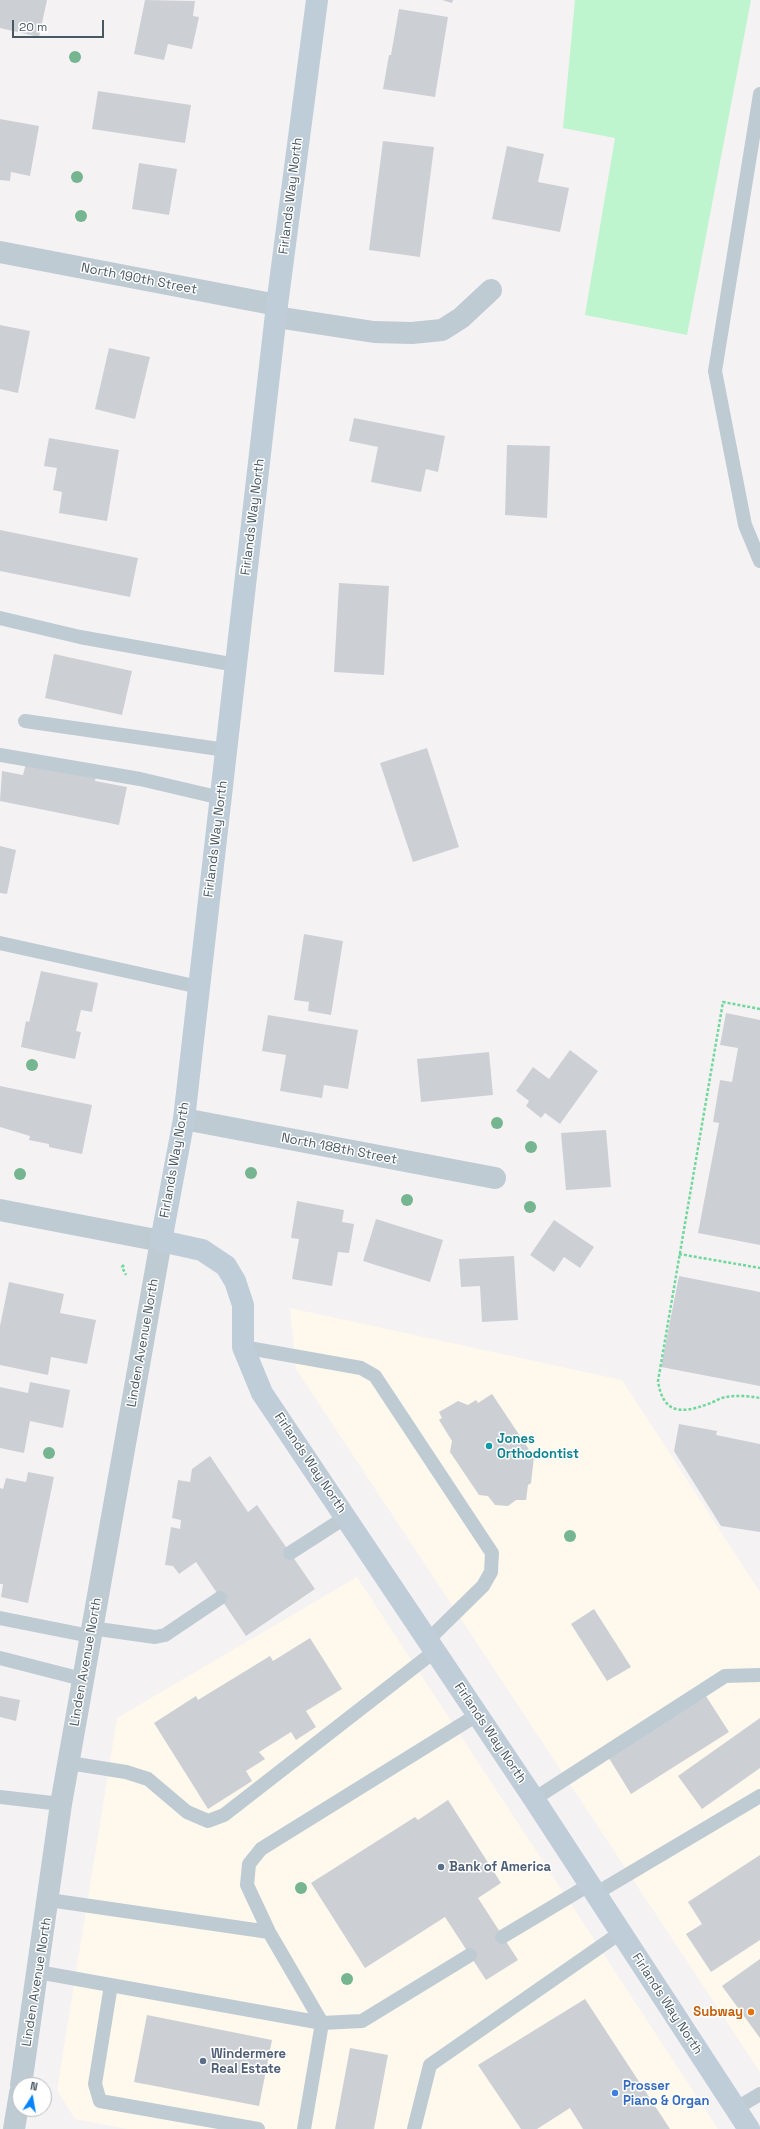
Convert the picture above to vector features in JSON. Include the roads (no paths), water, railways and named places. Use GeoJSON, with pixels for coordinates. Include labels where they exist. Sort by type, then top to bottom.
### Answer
{"type":"FeatureCollection","features":[{"type":"Feature","properties":{"kind":"street","name":"Firlands Way North"},"geometry":{"type":"LineString","coordinates":[[317,0],[276,311],[184,1119],[161,1241],[202,1250],[226,1266],[235,1281],[243,1305],[243,1347],[262,1393],[534,1799],[749,2129]]}},
{"type":"Feature","properties":{"kind":"street","name":"North 190th Street"},"geometry":{"type":"LineString","coordinates":[[0,252],[374,332],[412,333],[442,330],[461,318],[491,290]]}},
{"type":"Feature","properties":{"kind":"street","name":"North 188th Street"},"geometry":{"type":"LineString","coordinates":[[184,1119],[495,1178]]}},
{"type":"Feature","properties":{"kind":"street"},"geometry":{"type":"LineString","coordinates":[[0,1210],[161,1241]]}},
{"type":"Feature","properties":{"kind":"street","name":"Linden Avenue North"},"geometry":{"type":"LineString","coordinates":[[22,2077],[62,1804],[82,1679],[161,1241]]}},
{"type":"Feature","properties":{"kind":"street"},"geometry":{"type":"LineString","coordinates":[[14,2129],[16,2117]]}},
{"type":"Feature","properties":{"kind":"lane"},"geometry":{"type":"LineString","coordinates":[[760,94],[715,372],[745,525],[760,562]]}},
{"type":"Feature","properties":{"kind":"lane"},"geometry":{"type":"LineString","coordinates":[[0,618],[80,637],[236,665]]}},
{"type":"Feature","properties":{"kind":"lane"},"geometry":{"type":"LineString","coordinates":[[25,721],[226,750]]}},
{"type":"Feature","properties":{"kind":"lane"},"geometry":{"type":"LineString","coordinates":[[0,755],[140,779],[221,798]]}},
{"type":"Feature","properties":{"kind":"lane"},"geometry":{"type":"LineString","coordinates":[[0,944],[199,987]]}},
{"type":"Feature","properties":{"kind":"lane"},"geometry":{"type":"LineString","coordinates":[[69,1763],[126,1772],[148,1779],[187,1812],[208,1820],[224,1815],[432,1645],[484,1586],[491,1572],[492,1553],[375,1376],[361,1368],[243,1347]]}},
{"type":"Feature","properties":{"kind":"lane"},"geometry":{"type":"LineString","coordinates":[[290,1553],[346,1517]]}},
{"type":"Feature","properties":{"kind":"lane"},"geometry":{"type":"LineString","coordinates":[[0,1618],[91,1632],[155,1637],[166,1635],[220,1598]]}},
{"type":"Feature","properties":{"kind":"lane"},"geometry":{"type":"LineString","coordinates":[[0,1658],[82,1679]]}},
{"type":"Feature","properties":{"kind":"lane"},"geometry":{"type":"LineString","coordinates":[[534,1799],[725,1676],[760,1675]]}},
{"type":"Feature","properties":{"kind":"lane"},"geometry":{"type":"LineString","coordinates":[[304,2129],[322,2022],[269,1932],[247,1885],[249,1864],[261,1849],[477,1715]]}},
{"type":"Feature","properties":{"kind":"lane"},"geometry":{"type":"LineString","coordinates":[[502,1937],[716,1822],[760,1796]]}},
{"type":"Feature","properties":{"kind":"lane"},"geometry":{"type":"LineString","coordinates":[[0,1797],[62,1804]]}},
{"type":"Feature","properties":{"kind":"lane"},"geometry":{"type":"LineString","coordinates":[[49,1900],[269,1932]]}},
{"type":"Feature","properties":{"kind":"lane"},"geometry":{"type":"LineString","coordinates":[[414,2129],[430,2065],[620,1933]]}},
{"type":"Feature","properties":{"kind":"lane"},"geometry":{"type":"LineString","coordinates":[[38,1972],[322,2022],[362,2021],[470,1955]]}},
{"type":"Feature","properties":{"kind":"lane"},"geometry":{"type":"LineString","coordinates":[[111,1985],[95,2084],[100,2101],[258,2129]]}},
{"type":"Feature","properties":{"kind":"lane"},"geometry":{"type":"LineString","coordinates":[[735,2109],[760,2094]]}},
{"type":"Feature","properties":{"kind":"place","name":"Jones Orthodontist"},"geometry":{"type":"Point","coordinates":[489,1446]}},
{"type":"Feature","properties":{"kind":"place","name":"Bank of America"},"geometry":{"type":"Point","coordinates":[441,1867]}},
{"type":"Feature","properties":{"kind":"place","name":"Subway"},"geometry":{"type":"Point","coordinates":[751,2012]}},
{"type":"Feature","properties":{"kind":"place","name":"Windermere Real Estate"},"geometry":{"type":"Point","coordinates":[203,2061]}},
{"type":"Feature","properties":{"kind":"place","name":"Prosser Piano & Organ"},"geometry":{"type":"Point","coordinates":[615,2093]}}]}
